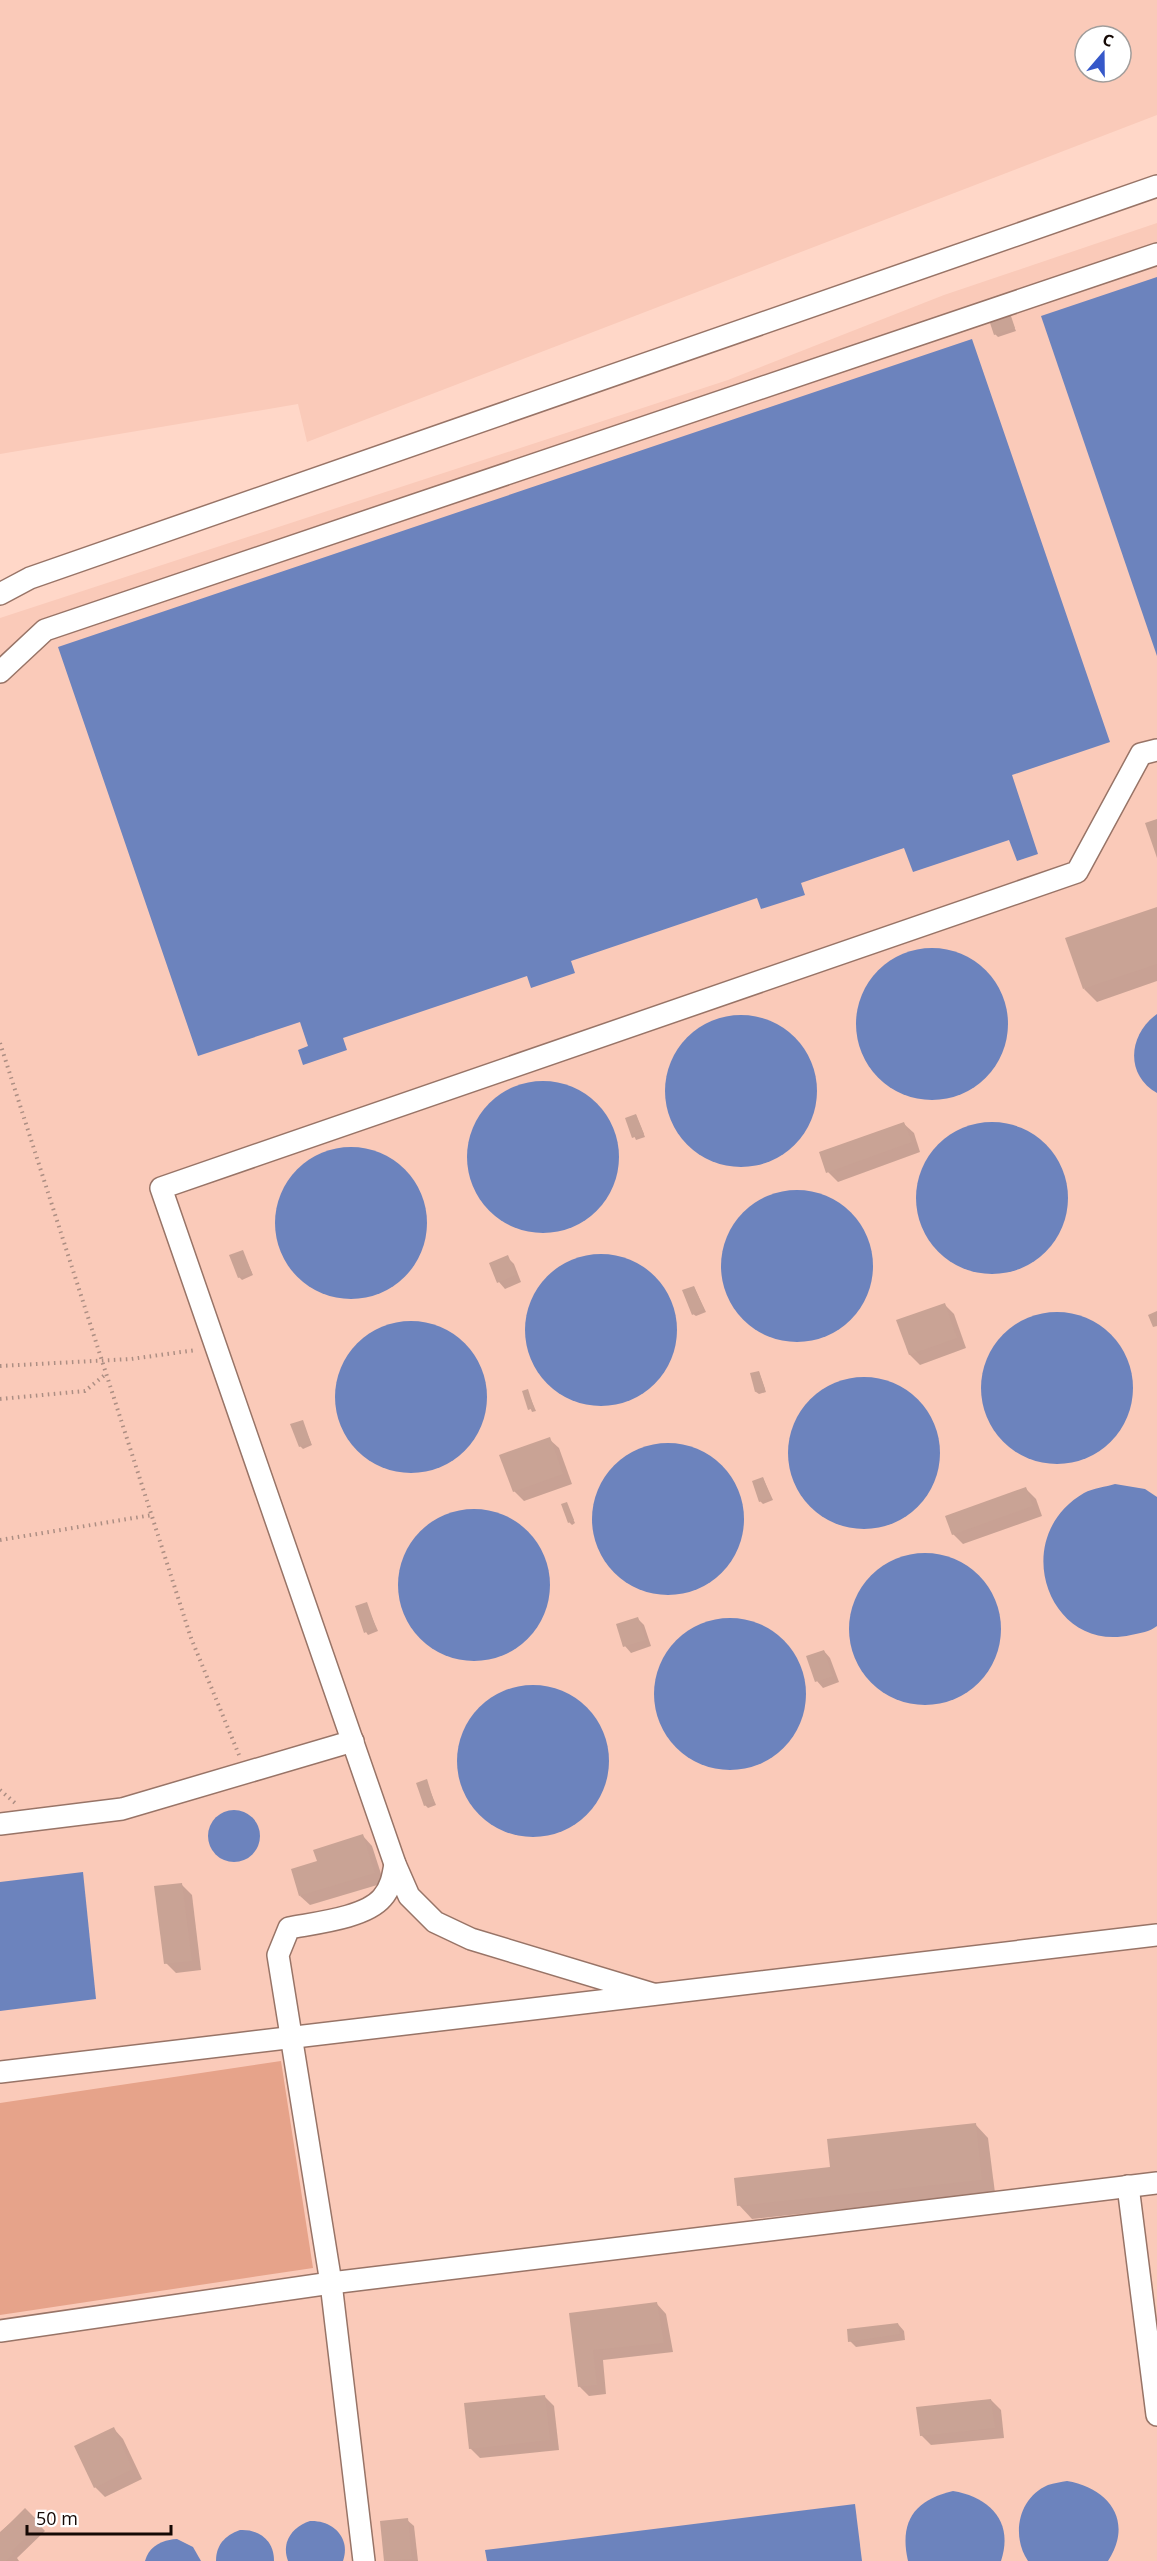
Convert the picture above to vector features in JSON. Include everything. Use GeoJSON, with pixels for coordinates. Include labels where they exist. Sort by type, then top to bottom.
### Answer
{"type":"FeatureCollection","features":[{"type":"Feature","properties":{"kind":"lane"},"geometry":{"type":"LineString","coordinates":[[0,594],[30,578],[1157,186]]}},
{"type":"Feature","properties":{"kind":"lane"},"geometry":{"type":"LineString","coordinates":[[0,672],[45,630],[1157,254]]}},
{"type":"Feature","properties":{"kind":"lane"},"geometry":{"type":"LineString","coordinates":[[653,1994],[471,1939],[435,1922],[409,1896],[395,1864],[161,1188],[1077,872],[1141,754],[1157,750]]}},
{"type":"Feature","properties":{"kind":"lane"},"geometry":{"type":"LineString","coordinates":[[0,1824],[122,1809],[353,1741]]}},
{"type":"Feature","properties":{"kind":"lane"},"geometry":{"type":"LineString","coordinates":[[364,2561],[331,2283],[278,1955],[289,1928],[354,1914],[381,1900],[391,1883],[395,1864]]}},
{"type":"Feature","properties":{"kind":"lane"},"geometry":{"type":"LineString","coordinates":[[0,2072],[1157,1935]]}},
{"type":"Feature","properties":{"kind":"lane"},"geometry":{"type":"LineString","coordinates":[[0,2331],[331,2283],[1157,2183]]}},
{"type":"Feature","properties":{"kind":"lane"},"geometry":{"type":"LineString","coordinates":[[1128,2186],[1156,2406]]}},
{"type":"Feature","properties":{"kind":"path"},"geometry":{"type":"LineString","coordinates":[[0,1043],[191,1638],[246,1773]]}},
{"type":"Feature","properties":{"kind":"path"},"geometry":{"type":"LineString","coordinates":[[0,1366],[131,1359],[217,1347]]}},
{"type":"Feature","properties":{"kind":"path"},"geometry":{"type":"LineString","coordinates":[[0,1399],[85,1391],[106,1374]]}},
{"type":"Feature","properties":{"kind":"path"},"geometry":{"type":"LineString","coordinates":[[0,1540],[152,1515]]}},
{"type":"Feature","properties":{"kind":"shaded area"},"geometry":{"type":"Polygon","coordinates":[[[0,0],[1157,0],[1157,115],[307,442],[298,404],[0,454],[0,0]]]}},
{"type":"Feature","properties":{"kind":"shaded area"},"geometry":{"type":"Polygon","coordinates":[[[1157,223],[1157,2561],[0,2561],[0,618],[728,380],[944,295],[1157,223]]]}},
{"type":"Feature","properties":{"kind":"shaded area"},"geometry":{"type":"Polygon","coordinates":[[[281,2061],[313,2268],[0,2315],[0,2103],[281,2061]]]}},
{"type":"Feature","properties":{"kind":"water"},"geometry":{"type":"Polygon","coordinates":[[[1157,277],[1157,656],[1041,316],[1157,277]]]}},
{"type":"Feature","properties":{"kind":"water"},"geometry":{"type":"Polygon","coordinates":[[[972,339],[1110,742],[1012,775],[1038,854],[1017,861],[1009,840],[913,872],[904,848],[801,883],[805,895],[761,909],[757,898],[571,961],[575,973],[531,988],[527,976],[343,1038],[347,1050],[303,1065],[298,1050],[308,1046],[300,1022],[198,1056],[58,647],[972,339]]]}},
{"type":"Feature","properties":{"kind":"water"},"geometry":{"type":"Polygon","coordinates":[[[932,948],[961,954],[986,970],[1002,995],[1008,1024],[1002,1053],[986,1078],[961,1094],[932,1100],[903,1094],[878,1078],[862,1053],[856,1024],[862,995],[878,970],[903,954],[932,948]]]}},
{"type":"Feature","properties":{"kind":"water"},"geometry":{"type":"Polygon","coordinates":[[[1157,1014],[1157,1093],[1146,1085],[1139,1075],[1134,1054],[1141,1032],[1157,1014]]]}},
{"type":"Feature","properties":{"kind":"water"},"geometry":{"type":"Polygon","coordinates":[[[741,1015],[770,1021],[795,1037],[811,1062],[817,1091],[811,1120],[795,1145],[770,1161],[741,1167],[712,1161],[687,1145],[671,1120],[665,1091],[671,1062],[687,1037],[712,1021],[741,1015]]]}},
{"type":"Feature","properties":{"kind":"water"},"geometry":{"type":"Polygon","coordinates":[[[543,1081],[572,1087],[597,1103],[613,1128],[619,1157],[613,1186],[597,1211],[572,1227],[543,1233],[514,1227],[489,1211],[473,1186],[467,1157],[473,1128],[489,1103],[514,1087],[543,1081]]]}},
{"type":"Feature","properties":{"kind":"water"},"geometry":{"type":"Polygon","coordinates":[[[992,1122],[1021,1128],[1046,1144],[1062,1169],[1068,1198],[1062,1227],[1046,1252],[1021,1268],[992,1274],[963,1268],[938,1252],[922,1227],[916,1198],[922,1169],[938,1144],[963,1128],[992,1122]]]}},
{"type":"Feature","properties":{"kind":"water"},"geometry":{"type":"Polygon","coordinates":[[[351,1147],[380,1153],[405,1169],[421,1194],[427,1223],[421,1252],[405,1277],[380,1293],[351,1299],[322,1293],[297,1277],[281,1252],[275,1223],[281,1194],[297,1169],[322,1153],[351,1147]]]}},
{"type":"Feature","properties":{"kind":"water"},"geometry":{"type":"Polygon","coordinates":[[[797,1190],[826,1196],[851,1212],[867,1237],[873,1266],[867,1295],[851,1320],[826,1336],[797,1342],[768,1336],[743,1320],[727,1295],[721,1266],[727,1237],[743,1212],[768,1196],[797,1190]]]}},
{"type":"Feature","properties":{"kind":"water"},"geometry":{"type":"Polygon","coordinates":[[[601,1254],[630,1260],[655,1276],[671,1301],[677,1330],[671,1359],[655,1384],[630,1400],[601,1406],[572,1400],[547,1384],[531,1359],[525,1330],[531,1301],[547,1276],[572,1260],[601,1254]]]}},
{"type":"Feature","properties":{"kind":"water"},"geometry":{"type":"Polygon","coordinates":[[[1057,1312],[1086,1318],[1111,1334],[1127,1359],[1133,1388],[1127,1417],[1111,1442],[1086,1458],[1057,1464],[1028,1458],[1003,1442],[987,1417],[981,1388],[987,1359],[1003,1334],[1028,1318],[1057,1312]]]}},
{"type":"Feature","properties":{"kind":"water"},"geometry":{"type":"Polygon","coordinates":[[[411,1321],[440,1327],[465,1343],[481,1368],[487,1397],[481,1426],[465,1451],[440,1467],[411,1473],[382,1467],[357,1451],[341,1426],[335,1397],[341,1368],[357,1343],[382,1327],[411,1321]]]}},
{"type":"Feature","properties":{"kind":"water"},"geometry":{"type":"Polygon","coordinates":[[[864,1377],[893,1383],[918,1399],[934,1424],[940,1453],[934,1482],[918,1507],[893,1523],[864,1529],[835,1523],[810,1507],[794,1482],[788,1453],[794,1424],[810,1399],[835,1383],[864,1377]]]}},
{"type":"Feature","properties":{"kind":"water"},"geometry":{"type":"Polygon","coordinates":[[[668,1443],[697,1449],[722,1465],[738,1490],[744,1519],[738,1548],[722,1573],[697,1589],[668,1595],[639,1589],[614,1573],[598,1548],[592,1519],[598,1490],[614,1465],[639,1449],[668,1443]]]}},
{"type":"Feature","properties":{"kind":"water"},"geometry":{"type":"Polygon","coordinates":[[[1115,1484],[1145,1489],[1157,1497],[1157,1626],[1131,1635],[1102,1636],[1078,1627],[1060,1610],[1048,1588],[1043,1563],[1047,1537],[1061,1513],[1084,1493],[1115,1484]]]}},
{"type":"Feature","properties":{"kind":"water"},"geometry":{"type":"Polygon","coordinates":[[[474,1509],[503,1515],[528,1531],[544,1556],[550,1585],[544,1614],[528,1639],[503,1655],[474,1661],[445,1655],[420,1639],[404,1614],[398,1585],[404,1556],[420,1531],[445,1515],[474,1509]]]}},
{"type":"Feature","properties":{"kind":"water"},"geometry":{"type":"Polygon","coordinates":[[[925,1553],[954,1559],[979,1575],[995,1600],[1001,1629],[995,1658],[979,1683],[954,1699],[925,1705],[896,1699],[871,1683],[855,1658],[849,1629],[855,1600],[871,1575],[896,1559],[925,1553]]]}},
{"type":"Feature","properties":{"kind":"water"},"geometry":{"type":"Polygon","coordinates":[[[730,1618],[759,1624],[784,1640],[800,1665],[806,1694],[800,1723],[784,1748],[759,1764],[730,1770],[701,1764],[676,1748],[660,1723],[654,1694],[660,1665],[676,1640],[701,1624],[730,1618]]]}},
{"type":"Feature","properties":{"kind":"water"},"geometry":{"type":"Polygon","coordinates":[[[533,1685],[562,1691],[587,1707],[603,1732],[609,1761],[603,1790],[587,1815],[562,1831],[533,1837],[504,1831],[479,1815],[463,1790],[457,1761],[463,1732],[479,1707],[504,1691],[533,1685]]]}},
{"type":"Feature","properties":{"kind":"water"},"geometry":{"type":"Polygon","coordinates":[[[234,1810],[244,1812],[252,1818],[258,1826],[260,1836],[258,1846],[252,1854],[244,1860],[234,1862],[224,1860],[216,1854],[210,1846],[208,1836],[210,1826],[216,1818],[224,1812],[234,1810]]]}},
{"type":"Feature","properties":{"kind":"water"},"geometry":{"type":"Polygon","coordinates":[[[83,1872],[96,1999],[0,2011],[0,1882],[83,1872]]]}},
{"type":"Feature","properties":{"kind":"water"},"geometry":{"type":"Polygon","coordinates":[[[1067,2481],[1095,2491],[1113,2509],[1118,2520],[1118,2533],[1108,2561],[1028,2561],[1023,2551],[1019,2529],[1024,2508],[1038,2491],[1048,2485],[1067,2481]]]}},
{"type":"Feature","properties":{"kind":"water"},"geometry":{"type":"Polygon","coordinates":[[[953,2491],[978,2499],[996,2514],[1004,2534],[1001,2561],[908,2561],[906,2535],[912,2515],[928,2500],[953,2491]]]}},
{"type":"Feature","properties":{"kind":"water"},"geometry":{"type":"Polygon","coordinates":[[[855,2504],[862,2561],[487,2561],[485,2550],[855,2504]]]}},
{"type":"Feature","properties":{"kind":"water"},"geometry":{"type":"Polygon","coordinates":[[[310,2521],[326,2524],[338,2532],[344,2545],[343,2561],[288,2561],[286,2548],[290,2536],[298,2527],[310,2521]]]}},
{"type":"Feature","properties":{"kind":"water"},"geometry":{"type":"Polygon","coordinates":[[[240,2530],[253,2531],[264,2537],[271,2547],[274,2561],[216,2561],[222,2541],[240,2530]]]}},
{"type":"Feature","properties":{"kind":"water"},"geometry":{"type":"Polygon","coordinates":[[[177,2539],[193,2547],[201,2561],[145,2561],[150,2551],[157,2545],[177,2539]]]}},
{"type":"Feature","properties":{"kind":"building"},"geometry":{"type":"Polygon","coordinates":[[[1010,313],[1015,328],[994,335],[989,320],[1010,313]]]}},
{"type":"Feature","properties":{"kind":"building"},"geometry":{"type":"Polygon","coordinates":[[[1157,819],[1157,858],[1145,823],[1157,819]]]}},
{"type":"Feature","properties":{"kind":"building"},"geometry":{"type":"Polygon","coordinates":[[[1157,907],[1157,964],[1083,989],[1065,938],[1157,907]]]}},
{"type":"Feature","properties":{"kind":"building"},"geometry":{"type":"Polygon","coordinates":[[[636,1114],[644,1134],[632,1138],[625,1118],[636,1114]]]}},
{"type":"Feature","properties":{"kind":"building"},"geometry":{"type":"Polygon","coordinates":[[[904,1122],[912,1142],[826,1173],[819,1152],[904,1122]]]}},
{"type":"Feature","properties":{"kind":"building"},"geometry":{"type":"Polygon","coordinates":[[[243,1250],[252,1273],[238,1278],[229,1255],[243,1250]]]}},
{"type":"Feature","properties":{"kind":"building"},"geometry":{"type":"Polygon","coordinates":[[[508,1255],[516,1275],[497,1283],[489,1263],[508,1255]]]}},
{"type":"Feature","properties":{"kind":"building"},"geometry":{"type":"Polygon","coordinates":[[[694,1286],[704,1309],[692,1315],[682,1290],[694,1286]]]}},
{"type":"Feature","properties":{"kind":"building"},"geometry":{"type":"Polygon","coordinates":[[[945,1303],[957,1338],[909,1355],[896,1320],[945,1303]]]}},
{"type":"Feature","properties":{"kind":"building"},"geometry":{"type":"Polygon","coordinates":[[[1157,1311],[1157,1326],[1153,1327],[1148,1315],[1157,1311]]]}},
{"type":"Feature","properties":{"kind":"building"},"geometry":{"type":"Polygon","coordinates":[[[759,1371],[765,1389],[755,1392],[750,1373],[759,1371]]]}},
{"type":"Feature","properties":{"kind":"building"},"geometry":{"type":"Polygon","coordinates":[[[528,1389],[534,1408],[528,1410],[522,1391],[528,1389]]]}},
{"type":"Feature","properties":{"kind":"building"},"geometry":{"type":"Polygon","coordinates":[[[303,1420],[311,1443],[299,1447],[290,1424],[303,1420]]]}},
{"type":"Feature","properties":{"kind":"building"},"geometry":{"type":"Polygon","coordinates":[[[550,1437],[563,1474],[513,1492],[499,1455],[550,1437]]]}},
{"type":"Feature","properties":{"kind":"building"},"geometry":{"type":"Polygon","coordinates":[[[763,1477],[771,1498],[759,1502],[752,1481],[763,1477]]]}},
{"type":"Feature","properties":{"kind":"building"},"geometry":{"type":"Polygon","coordinates":[[[1026,1487],[1033,1506],[952,1535],[945,1516],[1026,1487]]]}},
{"type":"Feature","properties":{"kind":"building"},"geometry":{"type":"Polygon","coordinates":[[[567,1502],[574,1520],[568,1523],[561,1504],[567,1502]]]}},
{"type":"Feature","properties":{"kind":"building"},"geometry":{"type":"Polygon","coordinates":[[[367,1602],[376,1628],[364,1633],[355,1606],[367,1602]]]}},
{"type":"Feature","properties":{"kind":"building"},"geometry":{"type":"Polygon","coordinates":[[[638,1617],[646,1640],[623,1647],[616,1624],[638,1617]]]}},
{"type":"Feature","properties":{"kind":"building"},"geometry":{"type":"Polygon","coordinates":[[[824,1650],[833,1676],[815,1682],[806,1656],[824,1650]]]}},
{"type":"Feature","properties":{"kind":"building"},"geometry":{"type":"Polygon","coordinates":[[[427,1779],[434,1802],[424,1806],[416,1783],[427,1779]]]}},
{"type":"Feature","properties":{"kind":"building"},"geometry":{"type":"Polygon","coordinates":[[[363,1834],[375,1873],[299,1896],[291,1869],[317,1861],[313,1850],[363,1834]]]}},
{"type":"Feature","properties":{"kind":"building"},"geometry":{"type":"Polygon","coordinates":[[[182,1883],[192,1961],[164,1964],[154,1886],[182,1883]]]}},
{"type":"Feature","properties":{"kind":"building"},"geometry":{"type":"Polygon","coordinates":[[[976,2123],[982,2180],[737,2206],[734,2178],[830,2167],[827,2139],[976,2123]]]}},
{"type":"Feature","properties":{"kind":"building"},"geometry":{"type":"Polygon","coordinates":[[[657,2302],[664,2343],[593,2350],[597,2385],[578,2387],[569,2313],[657,2302]]]}},
{"type":"Feature","properties":{"kind":"building"},"geometry":{"type":"Polygon","coordinates":[[[898,2323],[900,2334],[848,2342],[847,2329],[898,2323]]]}},
{"type":"Feature","properties":{"kind":"building"},"geometry":{"type":"Polygon","coordinates":[[[545,2395],[550,2440],[469,2449],[464,2403],[545,2395]]]}},
{"type":"Feature","properties":{"kind":"building"},"geometry":{"type":"Polygon","coordinates":[[[991,2399],[995,2428],[920,2436],[916,2407],[991,2399]]]}},
{"type":"Feature","properties":{"kind":"building"},"geometry":{"type":"Polygon","coordinates":[[[114,2427],[133,2469],[94,2488],[74,2446],[114,2427]]]}},
{"type":"Feature","properties":{"kind":"building"},"geometry":{"type":"Polygon","coordinates":[[[25,2508],[40,2523],[12,2551],[14,2554],[6,2561],[0,2561],[0,2533],[25,2508]]]}},
{"type":"Feature","properties":{"kind":"building"},"geometry":{"type":"Polygon","coordinates":[[[408,2518],[412,2559],[384,2561],[380,2521],[408,2518]]]}}]}
